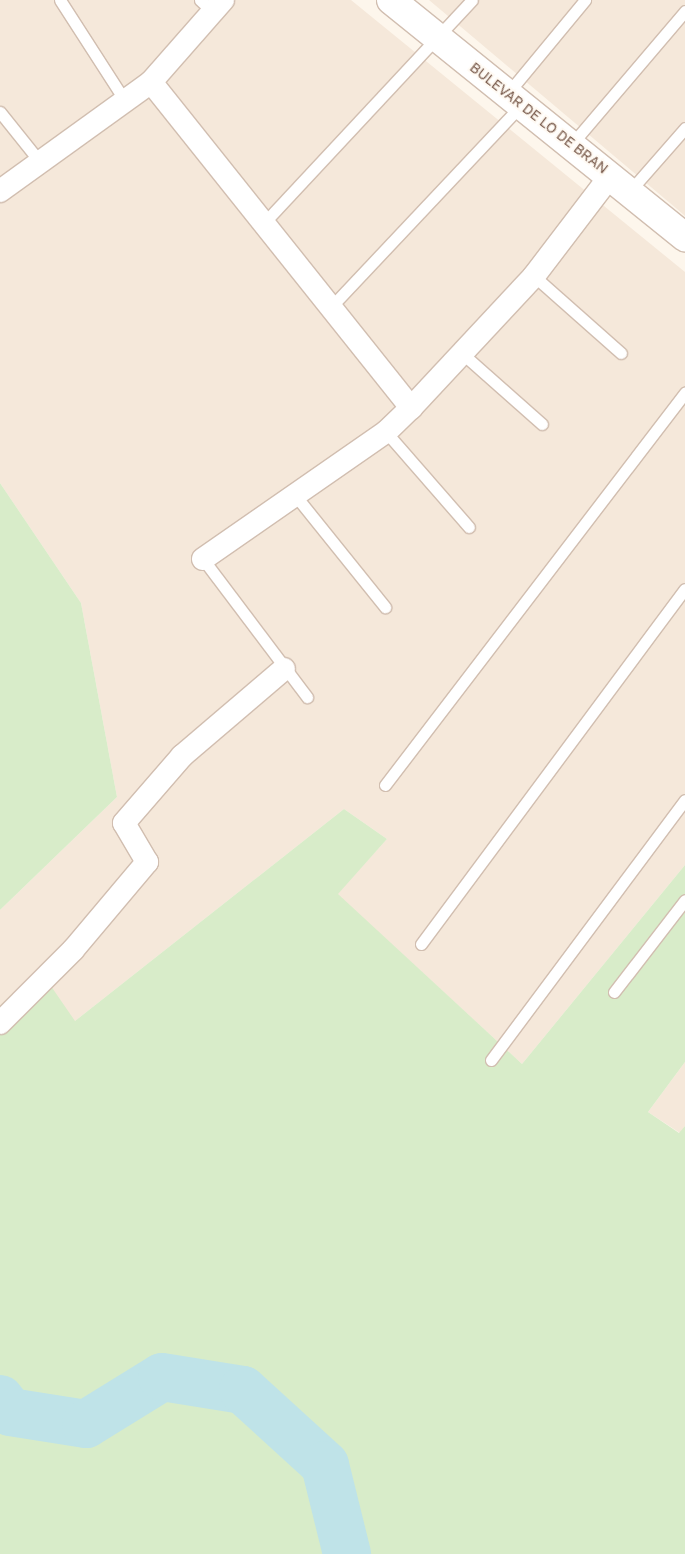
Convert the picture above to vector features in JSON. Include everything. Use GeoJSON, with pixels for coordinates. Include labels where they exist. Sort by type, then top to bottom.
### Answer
{"type":"FeatureCollection","features":[{"type":"Feature","properties":{"kind":"street","name":"BULEVAR DE LO DE BRAN"},"geometry":{"type":"LineString","coordinates":[[391,0],[685,237]]}},
{"type":"Feature","properties":{"kind":"street"},"geometry":{"type":"LineString","coordinates":[[0,191],[151,82],[212,4]]}},
{"type":"Feature","properties":{"kind":"street"},"geometry":{"type":"LineString","coordinates":[[151,82],[411,408]]}},
{"type":"Feature","properties":{"kind":"street"},"geometry":{"type":"LineString","coordinates":[[203,559],[386,432],[464,355],[620,183]]}},
{"type":"Feature","properties":{"kind":"street"},"geometry":{"type":"LineString","coordinates":[[0,1023],[73,950],[147,862],[124,823],[182,756],[284,669]]}},
{"type":"Feature","properties":{"kind":"lane"},"geometry":{"type":"LineString","coordinates":[[60,0],[124,101]]}},
{"type":"Feature","properties":{"kind":"lane"},"geometry":{"type":"LineString","coordinates":[[263,224],[472,0]]}},
{"type":"Feature","properties":{"kind":"lane"},"geometry":{"type":"LineString","coordinates":[[330,308],[514,99],[585,0]]}},
{"type":"Feature","properties":{"kind":"lane"},"geometry":{"type":"LineString","coordinates":[[571,145],[685,11]]}},
{"type":"Feature","properties":{"kind":"lane"},"geometry":{"type":"LineString","coordinates":[[0,112],[40,162]]}},
{"type":"Feature","properties":{"kind":"lane"},"geometry":{"type":"LineString","coordinates":[[620,183],[685,128]]}},
{"type":"Feature","properties":{"kind":"lane"},"geometry":{"type":"LineString","coordinates":[[534,276],[620,353]]}},
{"type":"Feature","properties":{"kind":"lane"},"geometry":{"type":"LineString","coordinates":[[464,355],[542,424]]}},
{"type":"Feature","properties":{"kind":"lane"},"geometry":{"type":"LineString","coordinates":[[385,785],[685,393]]}},
{"type":"Feature","properties":{"kind":"lane"},"geometry":{"type":"LineString","coordinates":[[386,432],[469,527]]}},
{"type":"Feature","properties":{"kind":"lane"},"geometry":{"type":"LineString","coordinates":[[296,495],[385,607]]}},
{"type":"Feature","properties":{"kind":"lane"},"geometry":{"type":"LineString","coordinates":[[203,559],[306,697]]}},
{"type":"Feature","properties":{"kind":"lane"},"geometry":{"type":"LineString","coordinates":[[421,944],[685,589]]}},
{"type":"Feature","properties":{"kind":"lane"},"geometry":{"type":"LineString","coordinates":[[491,1060],[685,800]]}},
{"type":"Feature","properties":{"kind":"lane"},"geometry":{"type":"LineString","coordinates":[[614,992],[685,900]]}},
{"type":"Feature","properties":{"kind":"shaded area"},"geometry":{"type":"Polygon","coordinates":[[[0,0],[351,0],[685,272],[685,865],[522,1064],[337,894],[387,839],[344,809],[75,1021],[0,1020],[0,910],[117,797],[81,603],[0,483],[0,0]]]}},
{"type":"Feature","properties":{"kind":"shaded area"},"geometry":{"type":"Polygon","coordinates":[[[429,0],[685,0],[685,216],[677,209],[429,0]]]}},
{"type":"Feature","properties":{"kind":"shaded area"},"geometry":{"type":"Polygon","coordinates":[[[685,1062],[685,1126],[680,1133],[648,1112],[685,1062]]]}},
{"type":"Feature","properties":{"kind":"green space"},"geometry":{"type":"Polygon","coordinates":[[[0,483],[81,603],[117,797],[0,910],[0,483]]]}},
{"type":"Feature","properties":{"kind":"green space"},"geometry":{"type":"Polygon","coordinates":[[[344,809],[387,839],[338,894],[522,1064],[685,865],[685,1062],[648,1112],[679,1133],[685,1126],[685,1554],[0,1554],[0,1020],[44,976],[75,1021],[344,809]]]}},
{"type":"Feature","properties":{"kind":"waterway"},"geometry":{"type":"LineString","coordinates":[[0,1399],[10,1412],[86,1424],[162,1377],[243,1390],[325,1465],[347,1554]]}}]}
